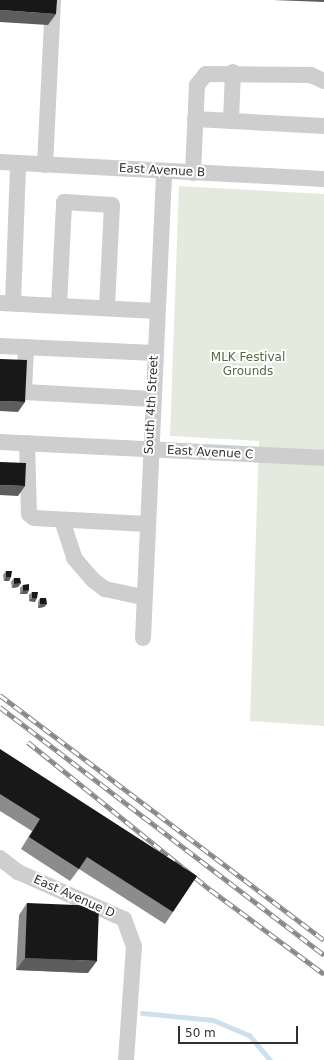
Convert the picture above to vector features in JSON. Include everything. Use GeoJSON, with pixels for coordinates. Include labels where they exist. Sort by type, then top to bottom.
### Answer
{"type":"FeatureCollection","features":[{"type":"Feature","properties":{"kind":"street"},"geometry":{"type":"LineString","coordinates":[[44,165],[53,0]]}},
{"type":"Feature","properties":{"kind":"street"},"geometry":{"type":"LineString","coordinates":[[193,173],[195,119],[200,79],[214,72],[233,72],[311,76],[324,81]]}},
{"type":"Feature","properties":{"kind":"street"},"geometry":{"type":"LineString","coordinates":[[231,121],[233,72]]}},
{"type":"Feature","properties":{"kind":"street"},"geometry":{"type":"LineString","coordinates":[[195,119],[324,126]]}},
{"type":"Feature","properties":{"kind":"street","name":"East Avenue B"},"geometry":{"type":"LineString","coordinates":[[0,162],[164,172],[324,179]]}},
{"type":"Feature","properties":{"kind":"street"},"geometry":{"type":"LineString","coordinates":[[18,164],[6,303],[157,311]]}},
{"type":"Feature","properties":{"kind":"street","name":"South 4th Street"},"geometry":{"type":"LineString","coordinates":[[143,638],[150,450],[164,172]]}},
{"type":"Feature","properties":{"kind":"street"},"geometry":{"type":"LineString","coordinates":[[59,306],[64,202],[112,205],[107,308]]}},
{"type":"Feature","properties":{"kind":"street"},"geometry":{"type":"LineString","coordinates":[[0,346],[155,353]]}},
{"type":"Feature","properties":{"kind":"street"},"geometry":{"type":"LineString","coordinates":[[26,347],[24,392],[153,399]]}},
{"type":"Feature","properties":{"kind":"street","name":"East Avenue C"},"geometry":{"type":"LineString","coordinates":[[0,442],[324,458]]}},
{"type":"Feature","properties":{"kind":"street"},"geometry":{"type":"LineString","coordinates":[[27,443],[29,514],[62,520],[147,524]]}},
{"type":"Feature","properties":{"kind":"street"},"geometry":{"type":"LineString","coordinates":[[62,520],[74,558],[93,580],[119,594],[144,597]]}},
{"type":"Feature","properties":{"kind":"street","name":"East Avenue D"},"geometry":{"type":"LineString","coordinates":[[0,858],[18,872],[124,919],[134,946],[126,1060]]}},
{"type":"Feature","properties":{"kind":"green space","name":"MLK Festival Grounds"},"geometry":{"type":"Polygon","coordinates":[[[179,186],[324,194],[324,726],[250,721],[259,441],[170,436],[179,186]]]}},
{"type":"Feature","properties":{"kind":"building"},"geometry":{"type":"Polygon","coordinates":[[[0,0],[57,0],[56,14],[0,10],[0,0]]]}},
{"type":"Feature","properties":{"kind":"building"},"geometry":{"type":"Polygon","coordinates":[[[0,359],[27,360],[25,402],[0,401],[0,359]]]}},
{"type":"Feature","properties":{"kind":"building"},"geometry":{"type":"Polygon","coordinates":[[[0,462],[26,463],[25,486],[0,485],[0,462]]]}},
{"type":"Feature","properties":{"kind":"building"},"geometry":{"type":"Polygon","coordinates":[[[6,571],[12,571],[11,577],[6,577],[6,571]]]}},
{"type":"Feature","properties":{"kind":"building"},"geometry":{"type":"Polygon","coordinates":[[[14,578],[20,578],[21,583],[14,584],[14,578]]]}},
{"type":"Feature","properties":{"kind":"building"},"geometry":{"type":"Polygon","coordinates":[[[29,584],[29,590],[23,591],[23,585],[29,584]]]}},
{"type":"Feature","properties":{"kind":"building"},"geometry":{"type":"Polygon","coordinates":[[[32,592],[38,592],[37,598],[32,598],[32,592]]]}},
{"type":"Feature","properties":{"kind":"building"},"geometry":{"type":"Polygon","coordinates":[[[40,598],[46,598],[47,604],[40,604],[40,598]]]}},
{"type":"Feature","properties":{"kind":"building"},"geometry":{"type":"Polygon","coordinates":[[[0,749],[197,876],[173,912],[87,857],[79,869],[29,837],[40,819],[0,794],[0,749]]]}},
{"type":"Feature","properties":{"kind":"building"},"geometry":{"type":"Polygon","coordinates":[[[27,903],[99,906],[97,961],[25,958],[27,903]]]}},
{"type":"Feature","properties":{"kind":"waterway"},"geometry":{"type":"LineString","coordinates":[[142,1013],[213,1020],[249,1035],[270,1060]]}},
{"type":"Feature","properties":{"kind":"railway"},"geometry":{"type":"LineString","coordinates":[[0,695],[324,940]]}},
{"type":"Feature","properties":{"kind":"railway"},"geometry":{"type":"LineString","coordinates":[[0,707],[324,955]]}},
{"type":"Feature","properties":{"kind":"railway"},"geometry":{"type":"LineString","coordinates":[[28,742],[211,890],[324,974]]}}]}
